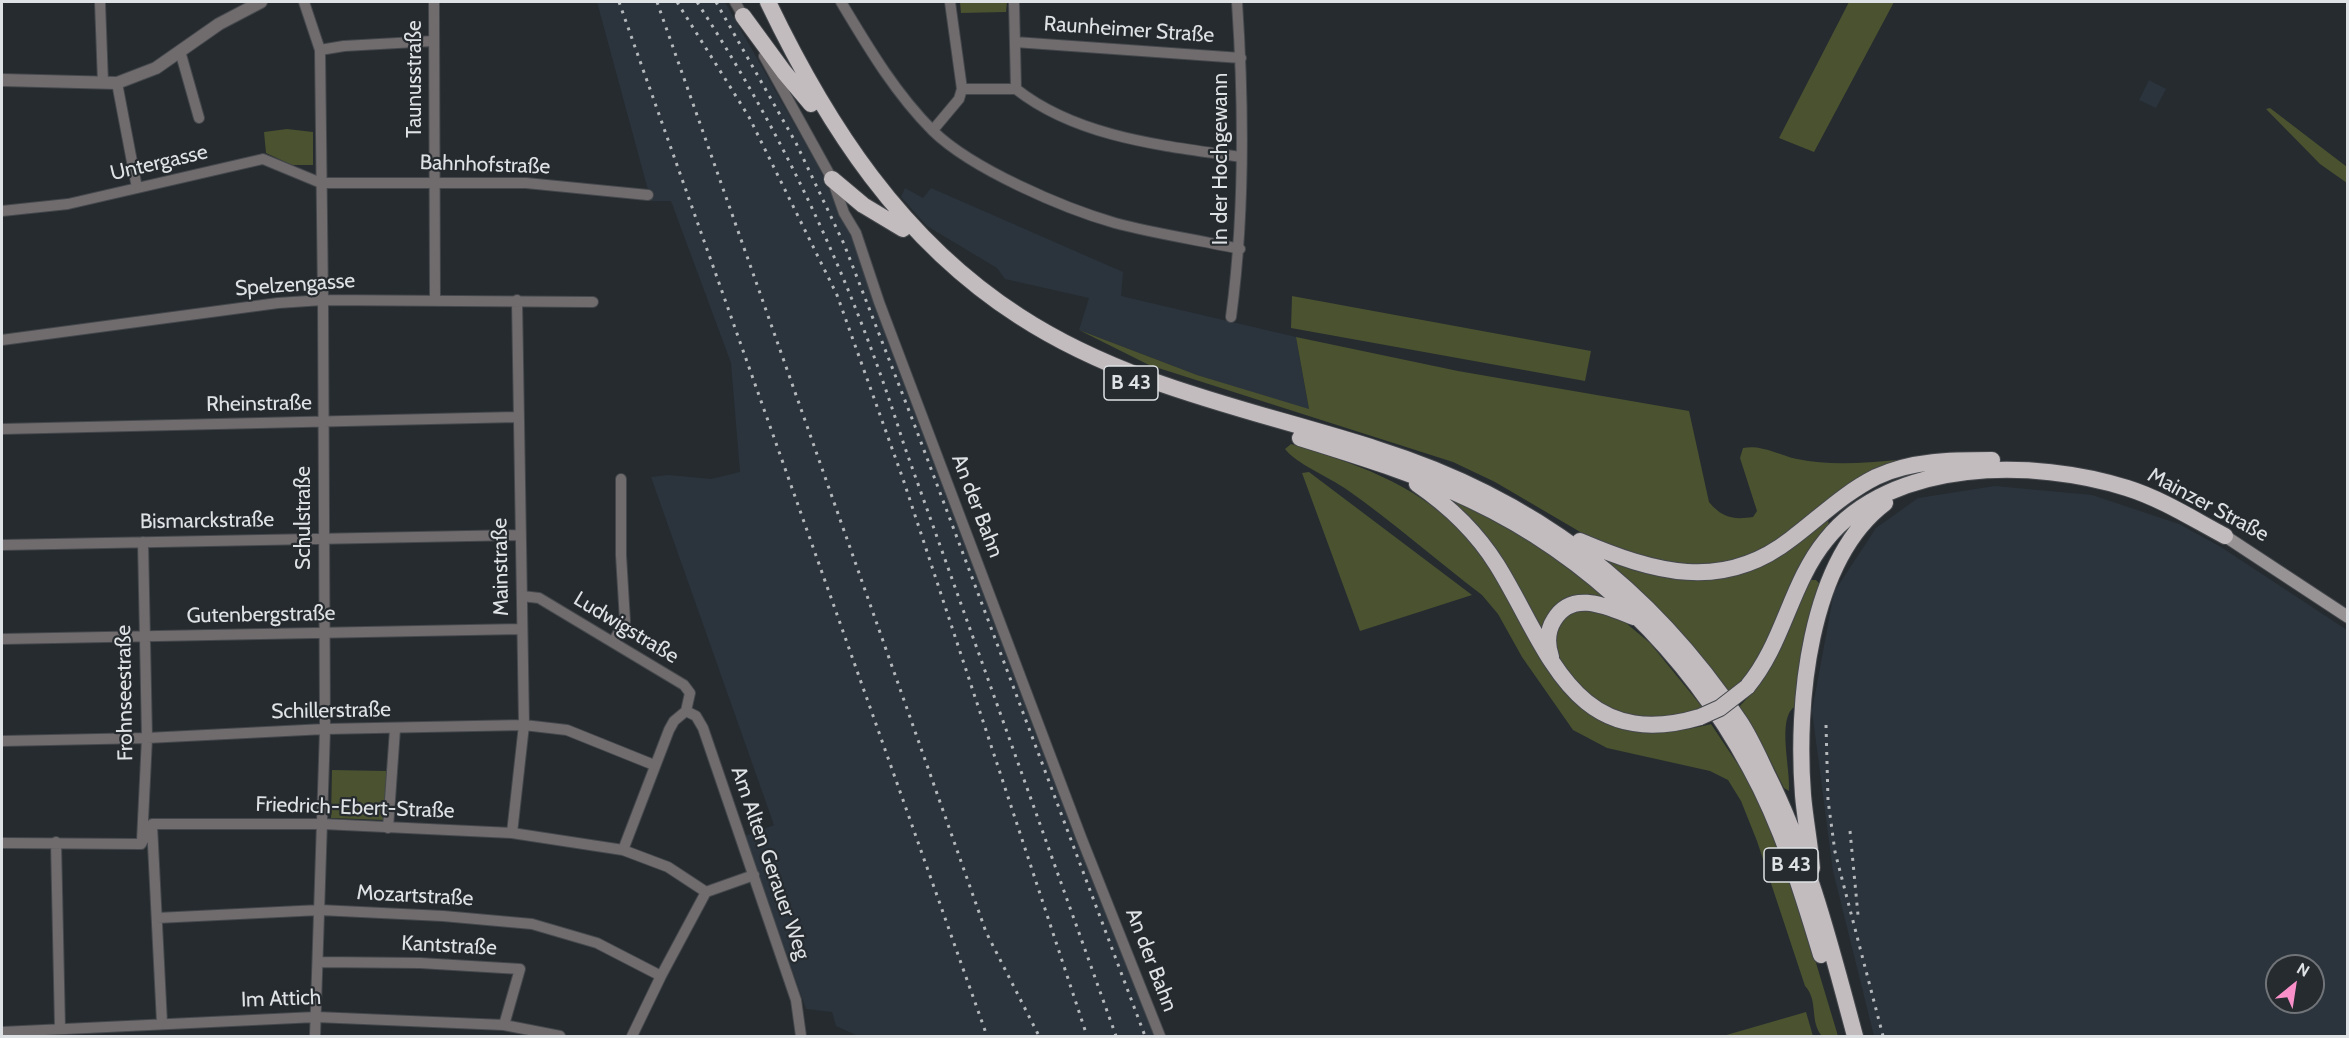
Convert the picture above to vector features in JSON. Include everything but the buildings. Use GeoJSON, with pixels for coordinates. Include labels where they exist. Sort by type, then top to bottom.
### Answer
{"type":"FeatureCollection","features":[{"type":"Feature","properties":{"kind":"highway","name":"B 43"},"geometry":{"type":"LineString","coordinates":[[758,2],[811,104],[853,169],[903,229],[978,298],[1071,357],[1183,403],[1396,469],[1471,500],[1530,532],[1586,572],[1641,620],[1680,663],[1712,705],[1751,770],[1800,888],[1844,1036]]}},
{"type":"Feature","properties":{"kind":"highway","name":"B 43"},"geometry":{"type":"LineString","coordinates":[[768,2],[824,111],[866,171],[904,218],[947,261],[1019,316],[1072,347],[1168,387],[1428,466],[1488,493],[1551,529],[1590,556],[1633,592],[1665,626],[1723,697],[1743,726],[1778,797],[1815,892],[1855,1036]]}},
{"type":"Feature","properties":{"kind":"highway"},"geometry":{"type":"LineString","coordinates":[[739,9],[784,72],[811,104]]}},
{"type":"Feature","properties":{"kind":"highway"},"geometry":{"type":"LineString","coordinates":[[832,179],[863,206],[903,229]]}},
{"type":"Feature","properties":{"kind":"highway"},"geometry":{"type":"LineString","coordinates":[[1551,529],[1641,565],[1679,573],[1709,573],[1768,555],[1863,484],[1908,466],[1927,462],[1991,460],[2033,465],[2070,474]]}},
{"type":"Feature","properties":{"kind":"highway"},"geometry":{"type":"LineString","coordinates":[[1396,469],[1449,508],[1482,545],[1506,581],[1557,672],[1585,700],[1621,719],[1660,725],[1700,717],[1720,708],[1747,687],[1773,649],[1810,564],[1829,536],[1866,504],[1894,489],[1925,479]]}},
{"type":"Feature","properties":{"kind":"highway","name":"Mainzer Straße"},"geometry":{"type":"LineString","coordinates":[[1925,479],[1980,471],[2070,474],[2139,493],[2228,532]]}},
{"type":"Feature","properties":{"kind":"highway"},"geometry":{"type":"LineString","coordinates":[[1815,892],[1803,794],[1803,717],[1811,647],[1819,610],[1836,564],[1856,529],[1886,502],[1925,479]]}},
{"type":"Feature","properties":{"kind":"highway"},"geometry":{"type":"LineString","coordinates":[[1557,672],[1549,650],[1549,634],[1554,620],[1569,605],[1597,604],[1641,620]]}},
{"type":"Feature","properties":{"kind":"main road","name":"Mainzer Straße"},"geometry":{"type":"LineString","coordinates":[[2228,532],[2348,616]]}},
{"type":"Feature","properties":{"kind":"street"},"geometry":{"type":"LineString","coordinates":[[100,2],[103,83]]}},
{"type":"Feature","properties":{"kind":"street"},"geometry":{"type":"LineString","coordinates":[[2,80],[117,83],[150,72],[219,24],[261,2]]}},
{"type":"Feature","properties":{"kind":"street","name":"Schulstraße"},"geometry":{"type":"LineString","coordinates":[[304,2],[320,50],[323,300],[325,729],[315,1036]]}},
{"type":"Feature","properties":{"kind":"street","name":"Taunusstraße"},"geometry":{"type":"LineString","coordinates":[[434,2],[435,300]]}},
{"type":"Feature","properties":{"kind":"street"},"geometry":{"type":"LineString","coordinates":[[841,2],[884,73],[933,130],[955,150],[1039,194],[1115,222],[1240,249]]}},
{"type":"Feature","properties":{"kind":"street"},"geometry":{"type":"LineString","coordinates":[[933,130],[959,99],[962,89],[950,2]]}},
{"type":"Feature","properties":{"kind":"street"},"geometry":{"type":"LineString","coordinates":[[1014,2],[1016,89]]}},
{"type":"Feature","properties":{"kind":"street","name":"In der Hochgewann"},"geometry":{"type":"LineString","coordinates":[[1231,317],[1240,249],[1241,58],[1237,2]]}},
{"type":"Feature","properties":{"kind":"street","name":"An der Bahn"},"geometry":{"type":"LineString","coordinates":[[739,9],[832,179],[844,213],[856,233],[879,302],[1052,759],[1160,1036]]}},
{"type":"Feature","properties":{"kind":"street"},"geometry":{"type":"LineString","coordinates":[[320,50],[344,46],[433,41]]}},
{"type":"Feature","properties":{"kind":"street","name":"Raunheimer Straße"},"geometry":{"type":"LineString","coordinates":[[1015,42],[1241,58]]}},
{"type":"Feature","properties":{"kind":"street"},"geometry":{"type":"LineString","coordinates":[[180,51],[199,118]]}},
{"type":"Feature","properties":{"kind":"street"},"geometry":{"type":"LineString","coordinates":[[117,83],[137,188]]}},
{"type":"Feature","properties":{"kind":"street"},"geometry":{"type":"LineString","coordinates":[[962,89],[1016,89],[1029,100],[1105,132],[1175,148],[1241,157]]}},
{"type":"Feature","properties":{"kind":"street","name":"Untergasse"},"geometry":{"type":"LineString","coordinates":[[2,211],[68,204],[263,159],[321,183]]}},
{"type":"Feature","properties":{"kind":"street","name":"Bahnhofstraße"},"geometry":{"type":"LineString","coordinates":[[321,183],[526,183],[648,195]]}},
{"type":"Feature","properties":{"kind":"street","name":"Spelzengasse"},"geometry":{"type":"LineString","coordinates":[[2,340],[268,304],[323,300],[593,302]]}},
{"type":"Feature","properties":{"kind":"street","name":"Mainstraße"},"geometry":{"type":"LineString","coordinates":[[512,833],[524,725],[517,417],[517,300]]}},
{"type":"Feature","properties":{"kind":"street","name":"Rheinstraße"},"geometry":{"type":"LineString","coordinates":[[2,429],[517,417]]}},
{"type":"Feature","properties":{"kind":"street"},"geometry":{"type":"LineString","coordinates":[[613,642],[625,621],[621,555],[621,479]]}},
{"type":"Feature","properties":{"kind":"street","name":"Bismarckstraße"},"geometry":{"type":"LineString","coordinates":[[2,545],[520,536]]}},
{"type":"Feature","properties":{"kind":"street","name":"Frohnseestraße"},"geometry":{"type":"LineString","coordinates":[[141,844],[147,738],[143,542]]}},
{"type":"Feature","properties":{"kind":"street","name":"Ludwigstraße"},"geometry":{"type":"LineString","coordinates":[[522,596],[539,598],[684,685],[690,693],[686,711]]}},
{"type":"Feature","properties":{"kind":"street","name":"Gutenbergstraße"},"geometry":{"type":"LineString","coordinates":[[2,639],[521,629]]}},
{"type":"Feature","properties":{"kind":"street"},"geometry":{"type":"LineString","coordinates":[[623,850],[654,765],[674,721],[686,711]]}},
{"type":"Feature","properties":{"kind":"street","name":"Am Alten Gerauer Weg"},"geometry":{"type":"LineString","coordinates":[[686,711],[696,717],[703,728],[796,1000],[801,1036]]}},
{"type":"Feature","properties":{"kind":"street","name":"Schillerstraße"},"geometry":{"type":"LineString","coordinates":[[2,741],[147,738],[325,729],[524,725],[567,730],[654,765]]}},
{"type":"Feature","properties":{"kind":"street"},"geometry":{"type":"LineString","coordinates":[[388,828],[395,729]]}},
{"type":"Feature","properties":{"kind":"street"},"geometry":{"type":"LineString","coordinates":[[2,843],[141,844],[152,824]]}},
{"type":"Feature","properties":{"kind":"street"},"geometry":{"type":"LineString","coordinates":[[152,824],[162,1023]]}},
{"type":"Feature","properties":{"kind":"street","name":"Friedrich-Ebert-Straße"},"geometry":{"type":"LineString","coordinates":[[152,824],[323,824],[512,833],[623,850],[668,867],[706,892]]}},
{"type":"Feature","properties":{"kind":"street"},"geometry":{"type":"LineString","coordinates":[[56,842],[60,1029]]}},
{"type":"Feature","properties":{"kind":"street"},"geometry":{"type":"LineString","coordinates":[[632,1036],[706,892],[754,875]]}},
{"type":"Feature","properties":{"kind":"street","name":"Mozartstraße"},"geometry":{"type":"LineString","coordinates":[[157,918],[320,910],[443,916],[532,924],[597,943],[661,976]]}},
{"type":"Feature","properties":{"kind":"street","name":"Kantstraße"},"geometry":{"type":"LineString","coordinates":[[318,962],[420,963],[520,969],[504,1025]]}},
{"type":"Feature","properties":{"kind":"street","name":"Im Attich"},"geometry":{"type":"LineString","coordinates":[[2,1032],[316,1017],[504,1025],[561,1036]]}},
{"type":"Feature","properties":{"kind":"shaded area"},"geometry":{"type":"Polygon","coordinates":[[[597,2],[725,2],[817,164],[847,226],[1155,1036],[856,1035],[836,1026],[832,1012],[806,1009],[745,836],[774,825],[651,477],[668,475],[711,479],[740,472],[731,363],[671,201],[651,201],[597,2]]]}},
{"type":"Feature","properties":{"kind":"shaded area"},"geometry":{"type":"Polygon","coordinates":[[[2149,80],[2166,89],[2156,108],[2139,100],[2149,80]]]}},
{"type":"Feature","properties":{"kind":"shaded area"},"geometry":{"type":"Polygon","coordinates":[[[905,188],[923,198],[931,188],[1123,272],[1121,296],[1296,337],[1309,410],[1197,375],[1079,330],[1089,298],[1005,279],[997,268],[927,226],[901,197],[905,188]]]}},
{"type":"Feature","properties":{"kind":"shaded area"},"geometry":{"type":"Polygon","coordinates":[[[1995,486],[2092,495],[2179,524],[2221,547],[2347,630],[2347,1036],[1874,1036],[1833,871],[1812,711],[1834,592],[1876,528],[1918,498],[1995,486]]]}},
{"type":"Feature","properties":{"kind":"green space"},"geometry":{"type":"Polygon","coordinates":[[[960,2],[1007,2],[1006,12],[961,13],[960,2]]]}},
{"type":"Feature","properties":{"kind":"green space"},"geometry":{"type":"Polygon","coordinates":[[[1849,2],[1894,2],[1814,152],[1779,138],[1849,2]]]}},
{"type":"Feature","properties":{"kind":"green space"},"geometry":{"type":"Polygon","coordinates":[[[2270,108],[2347,167],[2347,183],[2320,164],[2266,109],[2270,108]]]}},
{"type":"Feature","properties":{"kind":"green space"},"geometry":{"type":"Polygon","coordinates":[[[287,129],[313,132],[313,165],[292,165],[266,153],[264,132],[287,129]]]}},
{"type":"Feature","properties":{"kind":"green space"},"geometry":{"type":"Polygon","coordinates":[[[1292,296],[1591,351],[1585,381],[1291,328],[1292,296]]]}},
{"type":"Feature","properties":{"kind":"green space"},"geometry":{"type":"Polygon","coordinates":[[[1079,330],[1197,375],[1309,409],[1296,337],[1458,371],[1689,411],[1709,502],[1719,512],[1734,518],[1753,517],[1757,511],[1740,458],[1743,448],[1763,449],[1797,459],[1822,463],[1897,460],[1902,462],[1744,562],[1673,569],[1599,543],[1495,482],[1453,462],[1149,365],[1079,330]]]}},
{"type":"Feature","properties":{"kind":"green space"},"geometry":{"type":"Polygon","coordinates":[[[1291,444],[1381,476],[1442,513],[1460,530],[1489,565],[1553,676],[1578,705],[1611,725],[1654,732],[1711,724],[1753,787],[1795,893],[1838,1036],[1822,1036],[1818,1030],[1812,998],[1805,986],[1757,841],[1741,801],[1728,780],[1710,771],[1607,748],[1573,730],[1522,657],[1498,614],[1482,595],[1339,484],[1296,459],[1285,449],[1291,444]]]}},
{"type":"Feature","properties":{"kind":"green space"},"geometry":{"type":"Polygon","coordinates":[[[1309,472],[1472,595],[1360,631],[1302,473],[1309,472]]]}},
{"type":"Feature","properties":{"kind":"green space"},"geometry":{"type":"Polygon","coordinates":[[[1450,497],[1536,544],[1618,607],[1567,602],[1545,643],[1450,497]]]}},
{"type":"Feature","properties":{"kind":"green space"},"geometry":{"type":"Polygon","coordinates":[[[1828,519],[1829,527],[1772,640],[1743,680],[1727,694],[1586,548],[1627,568],[1667,578],[1708,578],[1828,519]]]}},
{"type":"Feature","properties":{"kind":"green space"},"geometry":{"type":"Polygon","coordinates":[[[1810,580],[1816,580],[1821,585],[1796,706],[1790,712],[1787,720],[1789,791],[1784,788],[1768,756],[1736,710],[1754,691],[1810,580]]]}},
{"type":"Feature","properties":{"kind":"green space"},"geometry":{"type":"Polygon","coordinates":[[[1580,609],[1620,618],[1650,643],[1703,708],[1687,715],[1669,718],[1632,717],[1607,708],[1581,690],[1561,667],[1554,642],[1560,620],[1580,609]]]}},
{"type":"Feature","properties":{"kind":"green space"},"geometry":{"type":"Polygon","coordinates":[[[332,770],[387,771],[385,820],[331,818],[332,770]]]}},
{"type":"Feature","properties":{"kind":"green space"},"geometry":{"type":"Polygon","coordinates":[[[1806,1012],[1813,1036],[1723,1036],[1806,1012]]]}},
{"type":"Feature","properties":{"kind":"railway"},"geometry":{"type":"LineString","coordinates":[[619,2],[987,1036]]}},
{"type":"Feature","properties":{"kind":"railway"},"geometry":{"type":"LineString","coordinates":[[657,2],[986,932],[1039,1036]]}},
{"type":"Feature","properties":{"kind":"railway"},"geometry":{"type":"LineString","coordinates":[[677,2],[749,117],[837,295],[903,479],[1087,1036]]}},
{"type":"Feature","properties":{"kind":"railway"},"geometry":{"type":"LineString","coordinates":[[697,2],[730,54],[789,161],[841,272],[885,387],[1116,1036]]}},
{"type":"Feature","properties":{"kind":"railway"},"geometry":{"type":"LineString","coordinates":[[716,2],[796,143],[844,244],[1145,1036]]}},
{"type":"Feature","properties":{"kind":"railway"},"geometry":{"type":"LineString","coordinates":[[1826,725],[1828,800],[1835,852],[1883,1036]]}},
{"type":"Feature","properties":{"kind":"railway"},"geometry":{"type":"LineString","coordinates":[[1850,831],[1858,915]]}}]}
